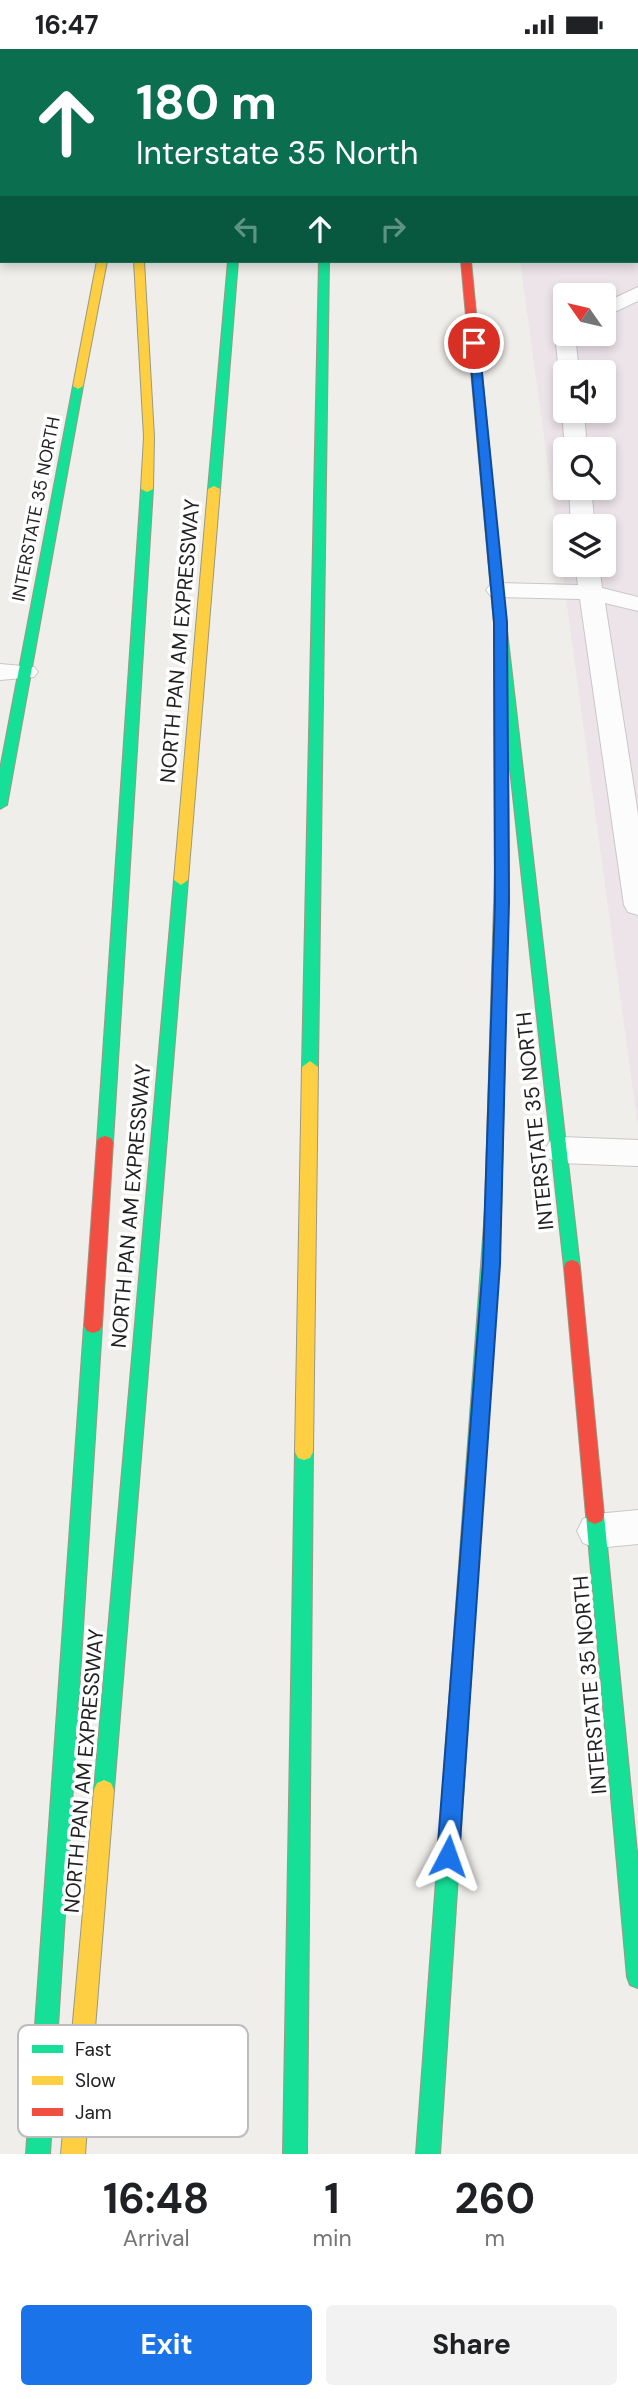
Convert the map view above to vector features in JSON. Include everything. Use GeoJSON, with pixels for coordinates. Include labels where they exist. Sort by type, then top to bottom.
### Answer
{"type":"FeatureCollection","features":[{"type":"Feature","properties":{"kind":"main road","name":"INTERSTATE 35 NORTH"},"geometry":{"type":"LineString","coordinates":[[0,805],[13,672],[103,263]]}},
{"type":"Feature","properties":{"kind":"main road"},"geometry":{"type":"LineString","coordinates":[[47,2025],[143,564],[149,437],[139,263]]}},
{"type":"Feature","properties":{"kind":"main road","name":"NORTH PAN AM EXPRESSWAY"},"geometry":{"type":"LineString","coordinates":[[84,2025],[233,263]]}},
{"type":"Feature","properties":{"kind":"main road"},"geometry":{"type":"LineString","coordinates":[[295,2154],[306,1269],[324,263]]}},
{"type":"Feature","properties":{"kind":"main road","name":"INTERSTATE 35 NORTH"},"geometry":{"type":"LineString","coordinates":[[466,263],[500,622],[561,1150],[638,1977]]}},
{"type":"Feature","properties":{"kind":"main road"},"geometry":{"type":"LineString","coordinates":[[428,2154],[491,1264],[502,901],[500,622]]}},
{"type":"Feature","properties":{"kind":"lane"},"geometry":{"type":"LineString","coordinates":[[616,305],[638,293]]}},
{"type":"Feature","properties":{"kind":"lane"},"geometry":{"type":"LineString","coordinates":[[588,577],[628,772],[638,905]]}},
{"type":"Feature","properties":{"kind":"lane"},"geometry":{"type":"LineString","coordinates":[[498,590],[589,592],[638,604]]}},
{"type":"Feature","properties":{"kind":"lane"},"geometry":{"type":"LineString","coordinates":[[561,1150],[638,1153]]}},
{"type":"Feature","properties":{"kind":"lane"},"geometry":{"type":"LineString","coordinates":[[596,1531],[638,1527]]}},
{"type":"Feature","properties":{"kind":"shaded area"},"geometry":{"type":"Polygon","coordinates":[[[520,263],[638,263],[638,1127],[563,577],[616,577],[616,514],[554,514],[520,263]]]}},
{"type":"Feature","properties":{"kind":"traffic: fast"},"geometry":{"type":"LineString","coordinates":[[214,489],[233,263]]}},
{"type":"Feature","properties":{"kind":"traffic: fast"},"geometry":{"type":"LineString","coordinates":[[310,1067],[324,263]]}},
{"type":"Feature","properties":{"kind":"traffic: fast"},"geometry":{"type":"LineString","coordinates":[[0,805],[78,386]]}},
{"type":"Feature","properties":{"kind":"traffic: fast"},"geometry":{"type":"LineString","coordinates":[[105,1142],[147,489]]}},
{"type":"Feature","properties":{"kind":"traffic: fast"},"geometry":{"type":"LineString","coordinates":[[500,622],[502,871]]}},
{"type":"Feature","properties":{"kind":"traffic: fast"},"geometry":{"type":"LineString","coordinates":[[500,623],[572,1267]]}},
{"type":"Feature","properties":{"kind":"traffic: fast"},"geometry":{"type":"LineString","coordinates":[[104,1790],[181,880]]}},
{"type":"Feature","properties":{"kind":"traffic: fast"},"geometry":{"type":"LineString","coordinates":[[428,2154],[493,1211]]}},
{"type":"Feature","properties":{"kind":"traffic: fast"},"geometry":{"type":"LineString","coordinates":[[47,2025],[93,1326]]}},
{"type":"Feature","properties":{"kind":"traffic: fast"},"geometry":{"type":"LineString","coordinates":[[295,2154],[304,1452]]}},
{"type":"Feature","properties":{"kind":"traffic: fast"},"geometry":{"type":"LineString","coordinates":[[595,1515],[638,1977]]}},
{"type":"Feature","properties":{"kind":"traffic: fast"},"geometry":{"type":"LineString","coordinates":[[38,2154],[39,2137]]}},
{"type":"Feature","properties":{"kind":"traffic: slow"},"geometry":{"type":"LineString","coordinates":[[78,386],[102,263]]}},
{"type":"Feature","properties":{"kind":"traffic: slow"},"geometry":{"type":"LineString","coordinates":[[139,263],[149,437],[147,489]]}},
{"type":"Feature","properties":{"kind":"traffic: slow"},"geometry":{"type":"LineString","coordinates":[[181,880],[214,489]]}},
{"type":"Feature","properties":{"kind":"traffic: slow"},"geometry":{"type":"LineString","coordinates":[[493,1211],[502,871]]}},
{"type":"Feature","properties":{"kind":"traffic: slow"},"geometry":{"type":"LineString","coordinates":[[304,1452],[310,1067]]}},
{"type":"Feature","properties":{"kind":"traffic: slow"},"geometry":{"type":"LineString","coordinates":[[84,2025],[104,1790]]}},
{"type":"Feature","properties":{"kind":"traffic: slow"},"geometry":{"type":"LineString","coordinates":[[73,2154],[74,2137]]}},
{"type":"Feature","properties":{"kind":"traffic: jam"},"geometry":{"type":"LineString","coordinates":[[466,263],[500,623]]}},
{"type":"Feature","properties":{"kind":"traffic: jam"},"geometry":{"type":"LineString","coordinates":[[93,1326],[105,1142]]}},
{"type":"Feature","properties":{"kind":"traffic: jam"},"geometry":{"type":"LineString","coordinates":[[572,1267],[595,1515]]}},
{"type":"Feature","properties":{"kind":"route"},"geometry":{"type":"LineString","coordinates":[[448,1856],[491,1264],[502,901],[500,622],[474,343]]}}]}
